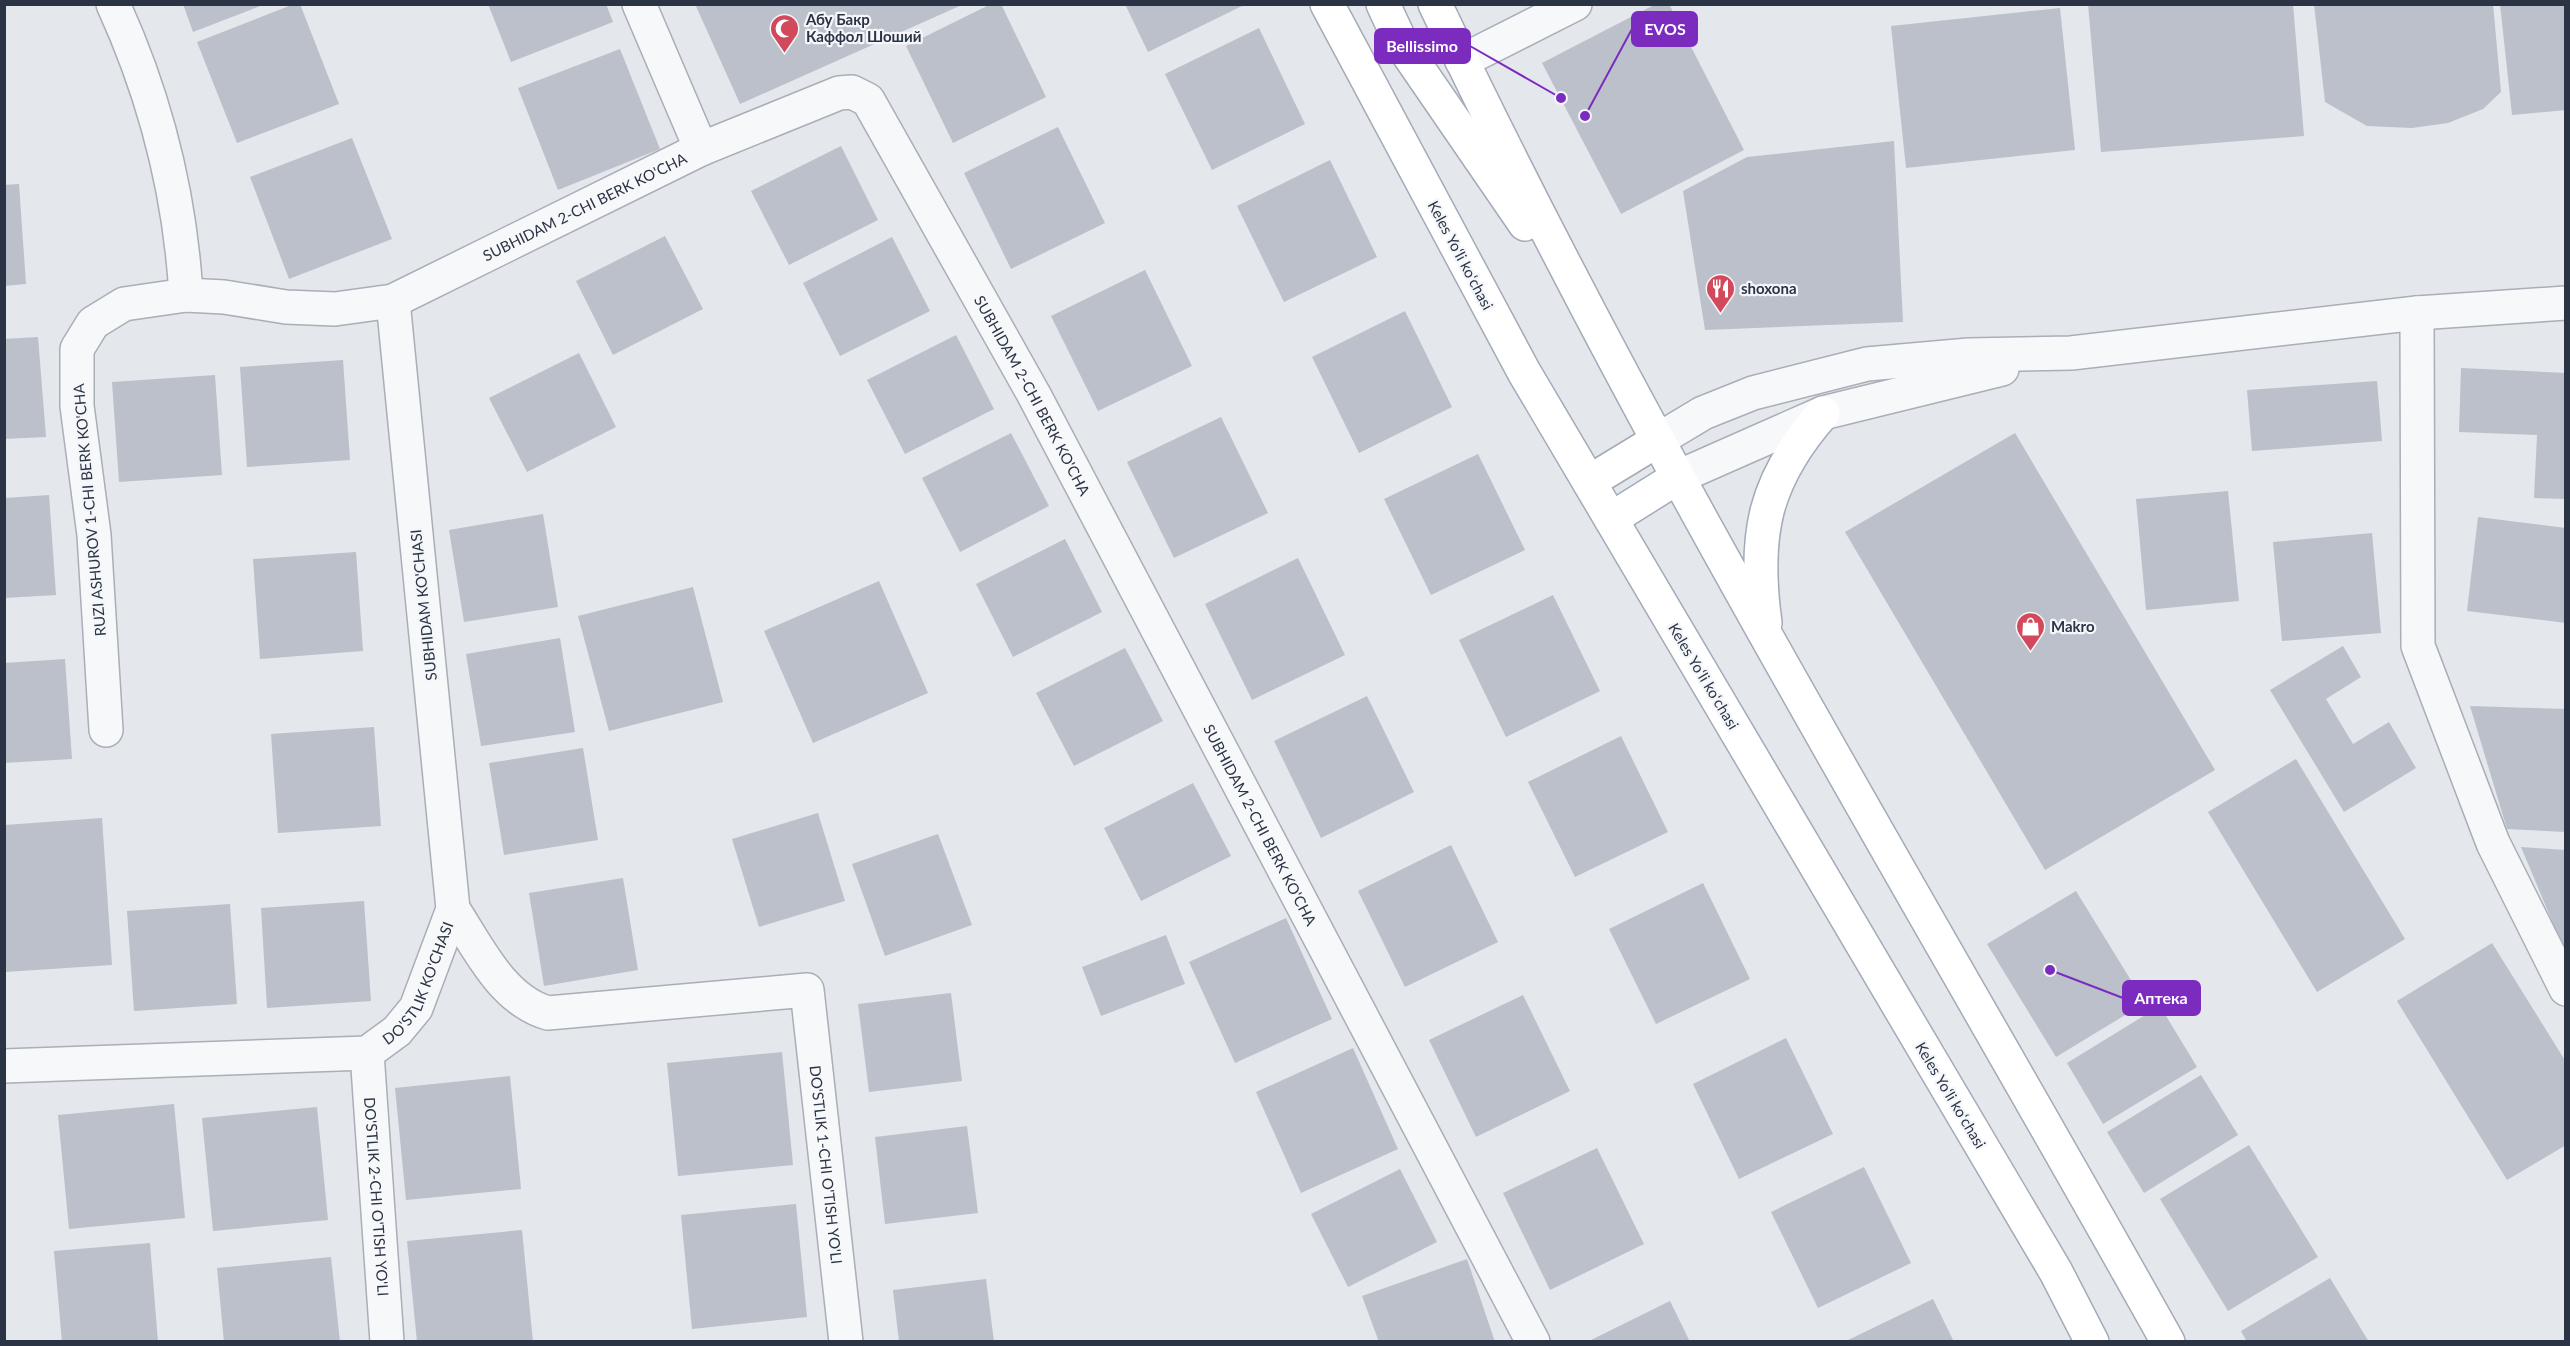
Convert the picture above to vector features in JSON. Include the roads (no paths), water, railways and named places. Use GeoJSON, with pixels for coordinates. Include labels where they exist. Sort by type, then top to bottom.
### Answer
{"type":"FeatureCollection","features":[{"type":"Feature","properties":{"kind":"main road","name":"Keles Yoʻli koʻchasi"},"geometry":{"type":"LineString","coordinates":[[1327,4],[1524,372],[2056,1272],[2092,1341]]}},
{"type":"Feature","properties":{"kind":"main road"},"geometry":{"type":"LineString","coordinates":[[1383,4],[1402,45],[1600,331]]}},
{"type":"Feature","properties":{"kind":"main road"},"geometry":{"type":"LineString","coordinates":[[1435,4],[1600,331],[1678,477],[2168,1341]]}},
{"type":"Feature","properties":{"kind":"main road"},"geometry":{"type":"LineString","coordinates":[[1768,639],[1760,581],[1764,521],[1782,468],[1799,440],[1823,413]]}},
{"type":"Feature","properties":{"kind":"main road"},"geometry":{"type":"LineString","coordinates":[[1589,482],[1658,440]]}},
{"type":"Feature","properties":{"kind":"main road"},"geometry":{"type":"LineString","coordinates":[[1611,519],[1678,477]]}},
{"type":"Feature","properties":{"kind":"street"},"geometry":{"type":"LineString","coordinates":[[113,4],[134,50],[169,161],[183,243],[186,295]]}},
{"type":"Feature","properties":{"kind":"street"},"geometry":{"type":"LineString","coordinates":[[639,4],[701,149]]}},
{"type":"Feature","properties":{"kind":"street"},"geometry":{"type":"LineString","coordinates":[[1462,61],[1575,4]]}},
{"type":"Feature","properties":{"kind":"street","name":"SUBHIDAM 2-CHI BERK KO'CHA"},"geometry":{"type":"LineString","coordinates":[[186,295],[224,297],[286,307],[335,309],[393,301],[701,149],[838,93],[852,92],[868,100],[1033,393],[1533,1341]]}},
{"type":"Feature","properties":{"kind":"street","name":"RUZI ASHUROV 1-CHI BERK KO'CHA"},"geometry":{"type":"LineString","coordinates":[[106,730],[94,535],[77,406],[77,349],[93,323],[124,304],[186,295]]}},
{"type":"Feature","properties":{"kind":"street","name":"SUBHIDAM KO'CHASI"},"geometry":{"type":"LineString","coordinates":[[393,301],[453,909]]}},
{"type":"Feature","properties":{"kind":"street"},"geometry":{"type":"LineString","coordinates":[[1658,440],[1703,413],[1753,393],[1868,364],[1958,356],[2071,353],[2417,313],[2565,303]]}},
{"type":"Feature","properties":{"kind":"street"},"geometry":{"type":"LineString","coordinates":[[2417,313],[2418,646],[2493,843],[2565,989]]}},
{"type":"Feature","properties":{"kind":"street"},"geometry":{"type":"LineString","coordinates":[[1678,477],[1823,413],[2071,353]]}},
{"type":"Feature","properties":{"kind":"street","name":"DO'STLIK KO'CHASI"},"geometry":{"type":"LineString","coordinates":[[453,909],[511,993],[532,1009],[548,1013],[807,990]]}},
{"type":"Feature","properties":{"kind":"street","name":"DO'STLIK KO'CHASI"},"geometry":{"type":"LineString","coordinates":[[4,1066],[367,1053],[397,1031],[416,1008],[453,909]]}},
{"type":"Feature","properties":{"kind":"street","name":"DO'STLIK 1-CHI O'TISH YO'LI"},"geometry":{"type":"LineString","coordinates":[[807,990],[846,1341]]}},
{"type":"Feature","properties":{"kind":"street","name":"DO'STLIK 2-CHI O'TISH YO'LI"},"geometry":{"type":"LineString","coordinates":[[367,1053],[387,1341]]}},
{"type":"Feature","properties":{"kind":"place","name":"Абу Бакр Каффол Шоший"},"geometry":{"type":"Point","coordinates":[785,54]}},
{"type":"Feature","properties":{"kind":"place","name":"Bellissimo"},"geometry":{"type":"Point","coordinates":[1561,98]}},
{"type":"Feature","properties":{"kind":"place","name":"EVOS"},"geometry":{"type":"Point","coordinates":[1585,116]}},
{"type":"Feature","properties":{"kind":"place","name":"shoxona"},"geometry":{"type":"Point","coordinates":[1720,314]}},
{"type":"Feature","properties":{"kind":"place","name":"Makro"},"geometry":{"type":"Point","coordinates":[2030,652]}},
{"type":"Feature","properties":{"kind":"place","name":"Аптека"},"geometry":{"type":"Point","coordinates":[2050,970]}}]}
